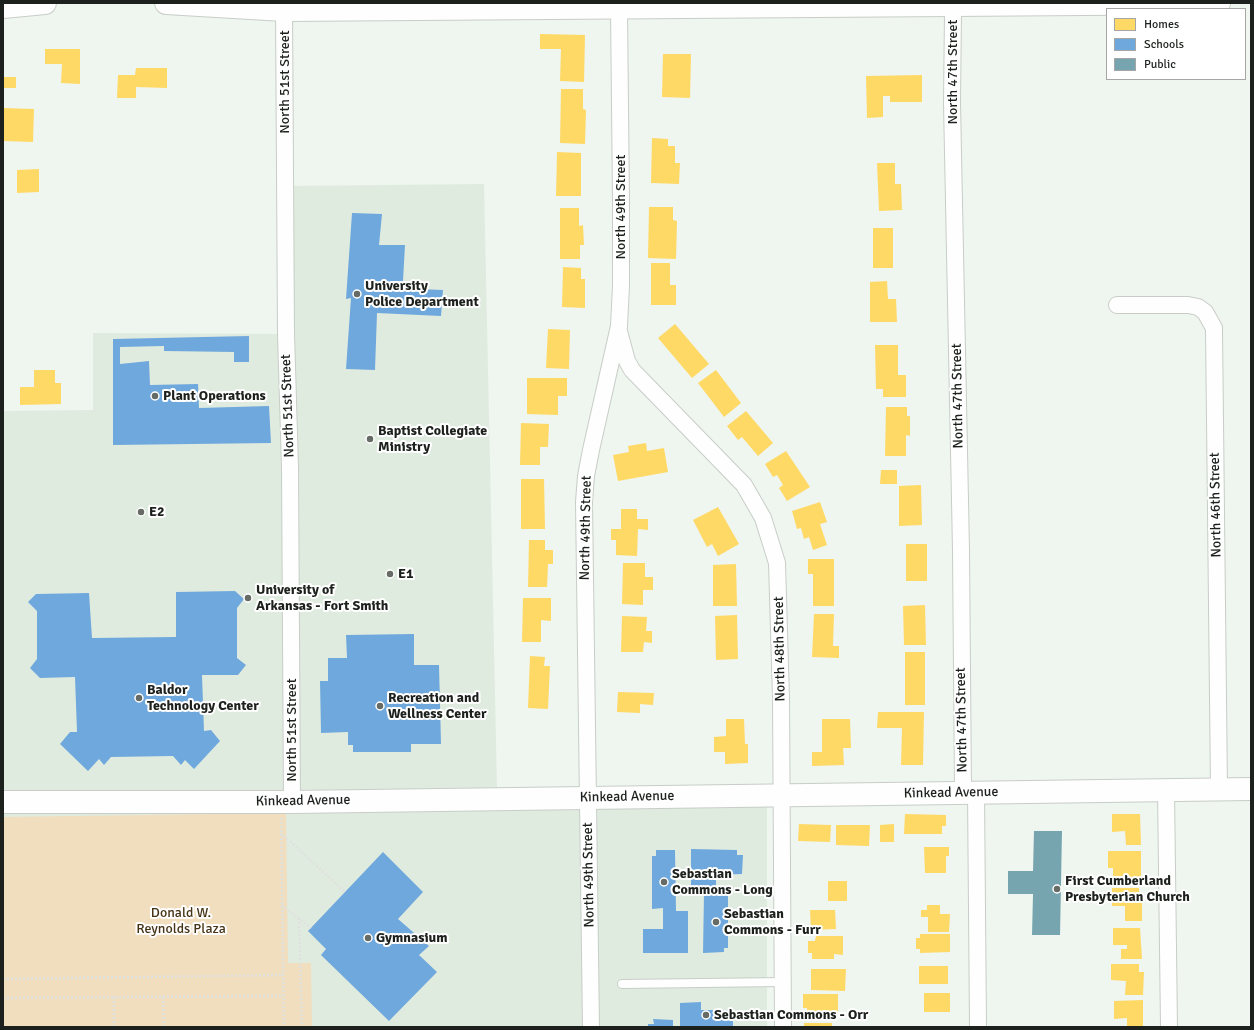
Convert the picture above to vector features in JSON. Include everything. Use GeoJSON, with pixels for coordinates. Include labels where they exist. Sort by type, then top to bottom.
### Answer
{"type":"FeatureCollection","features":[{"type":"Feature","properties":{"kind":"street"},"geometry":{"type":"LineString","coordinates":[[3,7],[45,3]]}},
{"type":"Feature","properties":{"kind":"street"},"geometry":{"type":"LineString","coordinates":[[166,3],[284,10],[383,6],[619,8],[676,5],[1219,3]]}},
{"type":"Feature","properties":{"kind":"street","name":"North 47th Street"},"geometry":{"type":"LineString","coordinates":[[958,4],[953,13],[952,103],[961,542],[978,1027]]}},
{"type":"Feature","properties":{"kind":"street","name":"North 49th Street"},"geometry":{"type":"LineString","coordinates":[[591,1027],[584,502],[586,476],[591,450],[619,326],[621,241],[619,8]]}},
{"type":"Feature","properties":{"kind":"street","name":"North 51st Street"},"geometry":{"type":"LineString","coordinates":[[284,10],[286,334],[290,467],[286,807]]}},
{"type":"Feature","properties":{"kind":"street","name":"North 46th Street"},"geometry":{"type":"LineString","coordinates":[[1117,305],[1188,305],[1198,307],[1205,312],[1214,328],[1219,789]]}},
{"type":"Feature","properties":{"kind":"street","name":"North 48th Street"},"geometry":{"type":"LineString","coordinates":[[619,326],[621,341],[627,361],[632,370],[737,477],[753,500],[763,518],[771,539],[777,563],[779,589],[783,1027]]}},
{"type":"Feature","properties":{"kind":"street","name":"Kinkead Avenue"},"geometry":{"type":"LineString","coordinates":[[3,802],[286,807],[588,798],[1251,789]]}},
{"type":"Feature","properties":{"kind":"street"},"geometry":{"type":"LineString","coordinates":[[1166,790],[1169,1027]]}},
{"type":"Feature","properties":{"kind":"lane"},"geometry":{"type":"LineString","coordinates":[[622,984],[783,982]]}},
{"type":"Feature","properties":{"kind":"path"},"geometry":{"type":"LineString","coordinates":[[284,1027],[281,832],[286,807]]}},
{"type":"Feature","properties":{"kind":"path"},"geometry":{"type":"LineString","coordinates":[[281,832],[345,892]]}},
{"type":"Feature","properties":{"kind":"path"},"geometry":{"type":"LineString","coordinates":[[282,905],[312,928]]}},
{"type":"Feature","properties":{"kind":"path"},"geometry":{"type":"LineString","coordinates":[[299,918],[302,1027]]}},
{"type":"Feature","properties":{"kind":"path"},"geometry":{"type":"LineString","coordinates":[[3,979],[283,975]]}},
{"type":"Feature","properties":{"kind":"path"},"geometry":{"type":"LineString","coordinates":[[3,998],[283,996]]}},
{"type":"Feature","properties":{"kind":"path"},"geometry":{"type":"LineString","coordinates":[[114,997],[114,1027]]}},
{"type":"Feature","properties":{"kind":"path"},"geometry":{"type":"LineString","coordinates":[[163,997],[164,1027]]}},
{"type":"Feature","properties":{"kind":"shaded area","name":"University of Arkansas - Fort Smith"},"geometry":{"type":"Polygon","coordinates":[[[484,184],[497,788],[767,785],[767,1027],[3,1027],[3,411],[93,410],[93,333],[286,334],[285,186],[484,184]]]}},
{"type":"Feature","properties":{"kind":"green space","name":"Donald W. Reynolds Plaza"},"geometry":{"type":"Polygon","coordinates":[[[286,813],[288,963],[311,963],[312,1027],[3,1027],[3,817],[286,813]]]}},
{"type":"Feature","properties":{"kind":"building: Homes"},"geometry":{"type":"Polygon","coordinates":[[[540,34],[585,35],[584,82],[560,81],[561,49],[540,49],[540,34]]]}},
{"type":"Feature","properties":{"kind":"building: Homes"},"geometry":{"type":"Polygon","coordinates":[[[45,49],[80,49],[80,84],[61,83],[62,64],[45,64],[45,49]]]}},
{"type":"Feature","properties":{"kind":"building: Homes"},"geometry":{"type":"Polygon","coordinates":[[[663,54],[691,54],[690,98],[662,97],[663,54]]]}},
{"type":"Feature","properties":{"kind":"building: Homes"},"geometry":{"type":"Polygon","coordinates":[[[136,68],[167,68],[167,88],[136,87],[136,98],[117,98],[118,75],[135,75],[136,68]]]}},
{"type":"Feature","properties":{"kind":"building: Homes"},"geometry":{"type":"Polygon","coordinates":[[[922,75],[922,102],[890,102],[890,96],[883,96],[883,117],[867,118],[866,76],[922,75]]]}},
{"type":"Feature","properties":{"kind":"building: Homes"},"geometry":{"type":"Polygon","coordinates":[[[3,77],[16,77],[16,88],[3,88],[3,77]]]}},
{"type":"Feature","properties":{"kind":"building: Homes"},"geometry":{"type":"Polygon","coordinates":[[[561,89],[583,89],[583,109],[586,110],[585,144],[560,143],[561,89]]]}},
{"type":"Feature","properties":{"kind":"building: Homes"},"geometry":{"type":"Polygon","coordinates":[[[3,108],[34,109],[33,142],[3,141],[3,108]]]}},
{"type":"Feature","properties":{"kind":"building: Homes"},"geometry":{"type":"Polygon","coordinates":[[[652,138],[668,139],[668,146],[675,146],[675,163],[680,163],[679,184],[651,183],[652,138]]]}},
{"type":"Feature","properties":{"kind":"building: Homes"},"geometry":{"type":"Polygon","coordinates":[[[557,152],[581,153],[581,196],[556,196],[557,152]]]}},
{"type":"Feature","properties":{"kind":"building: Homes"},"geometry":{"type":"Polygon","coordinates":[[[877,163],[895,163],[895,184],[901,184],[902,210],[879,211],[877,163]]]}},
{"type":"Feature","properties":{"kind":"building: Homes"},"geometry":{"type":"Polygon","coordinates":[[[39,169],[39,192],[17,193],[17,170],[39,169]]]}},
{"type":"Feature","properties":{"kind":"building: Homes"},"geometry":{"type":"Polygon","coordinates":[[[649,207],[673,207],[673,220],[677,221],[676,259],[648,258],[649,207]]]}},
{"type":"Feature","properties":{"kind":"building: Homes"},"geometry":{"type":"Polygon","coordinates":[[[560,208],[579,208],[579,226],[583,225],[584,245],[580,245],[580,259],[560,259],[560,208]]]}},
{"type":"Feature","properties":{"kind":"building: Homes"},"geometry":{"type":"Polygon","coordinates":[[[873,228],[893,228],[893,268],[873,268],[873,228]]]}},
{"type":"Feature","properties":{"kind":"building: Homes"},"geometry":{"type":"Polygon","coordinates":[[[651,263],[670,263],[670,285],[676,285],[676,305],[651,305],[651,263]]]}},
{"type":"Feature","properties":{"kind":"building: Homes"},"geometry":{"type":"Polygon","coordinates":[[[563,267],[581,268],[581,279],[585,279],[585,308],[562,307],[563,267]]]}},
{"type":"Feature","properties":{"kind":"building: Homes"},"geometry":{"type":"Polygon","coordinates":[[[887,281],[888,299],[896,299],[897,322],[870,322],[870,282],[887,281]]]}},
{"type":"Feature","properties":{"kind":"building: Homes"},"geometry":{"type":"Polygon","coordinates":[[[675,324],[709,364],[692,378],[658,338],[675,324]]]}},
{"type":"Feature","properties":{"kind":"building: Homes"},"geometry":{"type":"Polygon","coordinates":[[[548,329],[570,330],[569,369],[546,368],[548,329]]]}},
{"type":"Feature","properties":{"kind":"building: Homes"},"geometry":{"type":"Polygon","coordinates":[[[875,345],[898,345],[898,375],[906,375],[906,397],[883,397],[883,389],[876,389],[875,345]]]}},
{"type":"Feature","properties":{"kind":"building: Homes"},"geometry":{"type":"Polygon","coordinates":[[[34,370],[55,370],[55,383],[61,383],[61,404],[20,405],[20,387],[34,387],[34,370]]]}},
{"type":"Feature","properties":{"kind":"building: Homes"},"geometry":{"type":"Polygon","coordinates":[[[716,370],[741,403],[724,417],[698,383],[716,370]]]}},
{"type":"Feature","properties":{"kind":"building: Homes"},"geometry":{"type":"Polygon","coordinates":[[[527,378],[567,378],[567,396],[558,396],[558,415],[527,414],[527,378]]]}},
{"type":"Feature","properties":{"kind":"building: Homes"},"geometry":{"type":"Polygon","coordinates":[[[886,407],[907,407],[907,416],[910,416],[910,436],[906,435],[906,456],[885,456],[886,407]]]}},
{"type":"Feature","properties":{"kind":"building: Homes"},"geometry":{"type":"Polygon","coordinates":[[[746,411],[773,443],[758,456],[742,437],[738,440],[727,426],[746,411]]]}},
{"type":"Feature","properties":{"kind":"building: Homes"},"geometry":{"type":"Polygon","coordinates":[[[521,423],[549,424],[548,447],[540,447],[540,465],[520,465],[521,423]]]}},
{"type":"Feature","properties":{"kind":"building: Homes"},"geometry":{"type":"Polygon","coordinates":[[[646,443],[647,451],[664,448],[668,472],[618,481],[613,455],[629,452],[628,446],[646,443]]]}},
{"type":"Feature","properties":{"kind":"building: Homes"},"geometry":{"type":"Polygon","coordinates":[[[786,451],[810,487],[787,501],[779,488],[783,485],[777,475],[773,477],[765,464],[786,451]]]}},
{"type":"Feature","properties":{"kind":"building: Homes"},"geometry":{"type":"Polygon","coordinates":[[[881,470],[897,470],[897,484],[880,484],[881,470]]]}},
{"type":"Feature","properties":{"kind":"building: Homes"},"geometry":{"type":"Polygon","coordinates":[[[521,479],[544,479],[545,529],[521,529],[521,479]]]}},
{"type":"Feature","properties":{"kind":"building: Homes"},"geometry":{"type":"Polygon","coordinates":[[[921,485],[922,525],[899,526],[899,486],[921,485]]]}},
{"type":"Feature","properties":{"kind":"building: Homes"},"geometry":{"type":"Polygon","coordinates":[[[820,502],[827,522],[820,524],[827,545],[813,550],[809,537],[804,539],[801,528],[797,529],[792,511],[820,502]]]}},
{"type":"Feature","properties":{"kind":"building: Homes"},"geometry":{"type":"Polygon","coordinates":[[[718,507],[739,544],[718,556],[712,544],[707,547],[693,520],[718,507]]]}},
{"type":"Feature","properties":{"kind":"building: Homes"},"geometry":{"type":"Polygon","coordinates":[[[621,509],[637,509],[637,519],[648,519],[648,530],[638,529],[637,556],[616,555],[616,540],[611,540],[611,529],[621,529],[621,509]]]}},
{"type":"Feature","properties":{"kind":"building: Homes"},"geometry":{"type":"Polygon","coordinates":[[[529,540],[545,540],[545,550],[553,550],[553,564],[548,564],[547,587],[528,587],[529,540]]]}},
{"type":"Feature","properties":{"kind":"building: Homes"},"geometry":{"type":"Polygon","coordinates":[[[906,544],[927,544],[927,581],[906,581],[906,544]]]}},
{"type":"Feature","properties":{"kind":"building: Homes"},"geometry":{"type":"Polygon","coordinates":[[[808,559],[834,559],[834,606],[813,606],[813,574],[808,574],[808,559]]]}},
{"type":"Feature","properties":{"kind":"building: Homes"},"geometry":{"type":"Polygon","coordinates":[[[623,563],[645,563],[645,577],[653,577],[653,590],[643,590],[643,605],[622,604],[623,563]]]}},
{"type":"Feature","properties":{"kind":"building: Homes"},"geometry":{"type":"Polygon","coordinates":[[[736,564],[737,606],[713,606],[713,565],[736,564]]]}},
{"type":"Feature","properties":{"kind":"building: Homes"},"geometry":{"type":"Polygon","coordinates":[[[523,598],[551,598],[551,621],[541,620],[541,642],[522,642],[523,598]]]}},
{"type":"Feature","properties":{"kind":"building: Homes"},"geometry":{"type":"Polygon","coordinates":[[[925,605],[926,645],[904,645],[903,606],[925,605]]]}},
{"type":"Feature","properties":{"kind":"building: Homes"},"geometry":{"type":"Polygon","coordinates":[[[814,614],[834,614],[833,646],[839,646],[839,658],[812,657],[814,614]]]}},
{"type":"Feature","properties":{"kind":"building: Homes"},"geometry":{"type":"Polygon","coordinates":[[[737,615],[738,659],[716,660],[715,616],[737,615]]]}},
{"type":"Feature","properties":{"kind":"building: Homes"},"geometry":{"type":"Polygon","coordinates":[[[622,616],[647,617],[646,631],[652,631],[652,643],[644,642],[643,652],[621,652],[622,616]]]}},
{"type":"Feature","properties":{"kind":"building: Homes"},"geometry":{"type":"Polygon","coordinates":[[[905,652],[925,652],[925,705],[905,705],[905,652]]]}},
{"type":"Feature","properties":{"kind":"building: Homes"},"geometry":{"type":"Polygon","coordinates":[[[530,656],[545,657],[544,666],[550,666],[548,709],[528,708],[530,656]]]}},
{"type":"Feature","properties":{"kind":"building: Homes"},"geometry":{"type":"Polygon","coordinates":[[[618,692],[654,693],[653,705],[640,704],[640,713],[617,712],[618,692]]]}},
{"type":"Feature","properties":{"kind":"building: Homes"},"geometry":{"type":"Polygon","coordinates":[[[878,712],[924,712],[923,765],[901,765],[902,728],[877,728],[878,712]]]}},
{"type":"Feature","properties":{"kind":"building: Homes"},"geometry":{"type":"Polygon","coordinates":[[[726,719],[744,719],[745,744],[748,744],[748,763],[725,764],[725,752],[714,752],[714,737],[726,736],[726,719]]]}},
{"type":"Feature","properties":{"kind":"building: Homes"},"geometry":{"type":"Polygon","coordinates":[[[822,719],[850,719],[851,748],[843,748],[844,765],[812,766],[812,752],[822,752],[822,719]]]}},
{"type":"Feature","properties":{"kind":"building: Homes"},"geometry":{"type":"Polygon","coordinates":[[[905,814],[946,815],[946,826],[942,826],[942,834],[904,834],[905,814]]]}},
{"type":"Feature","properties":{"kind":"building: Homes"},"geometry":{"type":"Polygon","coordinates":[[[1112,814],[1140,814],[1141,845],[1126,845],[1125,831],[1112,832],[1112,814]]]}},
{"type":"Feature","properties":{"kind":"building: Homes"},"geometry":{"type":"Polygon","coordinates":[[[799,824],[831,825],[830,842],[798,841],[799,824]]]}},
{"type":"Feature","properties":{"kind":"building: Homes"},"geometry":{"type":"Polygon","coordinates":[[[894,824],[894,842],[880,842],[880,825],[894,824]]]}},
{"type":"Feature","properties":{"kind":"building: Homes"},"geometry":{"type":"Polygon","coordinates":[[[836,825],[870,825],[869,846],[836,845],[836,825]]]}},
{"type":"Feature","properties":{"kind":"building: Homes"},"geometry":{"type":"Polygon","coordinates":[[[924,847],[949,847],[949,856],[946,856],[946,873],[925,873],[924,847]]]}},
{"type":"Feature","properties":{"kind":"building: Homes"},"geometry":{"type":"Polygon","coordinates":[[[1108,851],[1141,851],[1141,882],[1113,882],[1113,868],[1108,868],[1108,851]]]}},
{"type":"Feature","properties":{"kind":"building: Homes"},"geometry":{"type":"Polygon","coordinates":[[[828,881],[847,881],[847,901],[828,901],[828,881]]]}},
{"type":"Feature","properties":{"kind":"building: Homes"},"geometry":{"type":"Polygon","coordinates":[[[1112,888],[1139,888],[1139,898],[1142,898],[1142,921],[1125,921],[1125,906],[1112,906],[1112,888]]]}},
{"type":"Feature","properties":{"kind":"building: Homes"},"geometry":{"type":"Polygon","coordinates":[[[927,905],[940,905],[940,914],[950,914],[949,932],[928,932],[928,917],[921,917],[921,910],[927,910],[927,905]]]}},
{"type":"Feature","properties":{"kind":"building: Homes"},"geometry":{"type":"Polygon","coordinates":[[[810,910],[835,910],[836,929],[811,930],[810,910]]]}},
{"type":"Feature","properties":{"kind":"building: Homes"},"geometry":{"type":"Polygon","coordinates":[[[1113,928],[1140,928],[1142,959],[1121,959],[1121,949],[1127,949],[1127,945],[1113,945],[1113,928]]]}},
{"type":"Feature","properties":{"kind":"building: Homes"},"geometry":{"type":"Polygon","coordinates":[[[920,934],[950,934],[950,952],[920,953],[920,949],[916,949],[916,938],[920,938],[920,934]]]}},
{"type":"Feature","properties":{"kind":"building: Homes"},"geometry":{"type":"Polygon","coordinates":[[[816,936],[843,936],[843,955],[834,954],[834,959],[812,959],[812,953],[808,953],[808,941],[815,941],[816,936]]]}},
{"type":"Feature","properties":{"kind":"building: Homes"},"geometry":{"type":"Polygon","coordinates":[[[1111,964],[1139,964],[1139,972],[1144,972],[1143,995],[1125,995],[1126,981],[1111,980],[1111,964]]]}},
{"type":"Feature","properties":{"kind":"building: Homes"},"geometry":{"type":"Polygon","coordinates":[[[919,966],[948,966],[948,984],[919,984],[919,966]]]}},
{"type":"Feature","properties":{"kind":"building: Homes"},"geometry":{"type":"Polygon","coordinates":[[[811,969],[846,969],[845,991],[811,990],[811,969]]]}},
{"type":"Feature","properties":{"kind":"building: Homes"},"geometry":{"type":"Polygon","coordinates":[[[924,993],[950,993],[950,1012],[924,1012],[924,993]]]}},
{"type":"Feature","properties":{"kind":"building: Homes"},"geometry":{"type":"Polygon","coordinates":[[[803,994],[838,994],[838,1013],[832,1013],[832,1020],[807,1020],[807,1008],[803,1008],[803,994]]]}},
{"type":"Feature","properties":{"kind":"building: Homes"},"geometry":{"type":"Polygon","coordinates":[[[1143,1000],[1143,1027],[1127,1027],[1127,1018],[1114,1019],[1114,1001],[1143,1000]]]}},
{"type":"Feature","properties":{"kind":"building: Homes"},"geometry":{"type":"Polygon","coordinates":[[[804,1023],[832,1023],[832,1027],[804,1027],[804,1023]]]}},
{"type":"Feature","properties":{"kind":"building: Schools"},"geometry":{"type":"Polygon","coordinates":[[[352,213],[382,214],[379,245],[405,245],[403,281],[393,281],[393,288],[443,290],[441,316],[377,313],[375,370],[346,369],[351,298],[346,299],[352,213]]]}},
{"type":"Feature","properties":{"kind":"building: Schools","name":"Plant Operations"},"geometry":{"type":"Polygon","coordinates":[[[249,336],[249,362],[234,362],[234,352],[164,351],[164,346],[120,347],[120,364],[149,361],[150,385],[198,384],[199,408],[269,406],[271,443],[113,445],[113,339],[249,336]]]}},
{"type":"Feature","properties":{"kind":"building: Schools","name":"Baldor Technology Center"},"geometry":{"type":"Polygon","coordinates":[[[235,591],[244,599],[237,608],[237,658],[246,665],[238,675],[202,675],[204,731],[211,730],[220,741],[194,769],[185,760],[181,765],[173,756],[111,757],[104,765],[99,759],[88,771],[60,744],[70,732],[77,732],[75,677],[40,678],[30,668],[37,659],[37,611],[28,602],[36,594],[89,593],[92,638],[176,637],[176,592],[235,591]]]}},
{"type":"Feature","properties":{"kind":"building: Schools","name":"Recreation and Wellness Center"},"geometry":{"type":"Polygon","coordinates":[[[414,634],[414,665],[439,665],[441,744],[411,744],[411,752],[353,752],[353,745],[348,745],[348,732],[321,733],[320,681],[328,681],[328,658],[347,658],[346,635],[414,634]]]}},
{"type":"Feature","properties":{"kind":"building: Schools","name":"Sebastian Commons - Furr"},"geometry":{"type":"Polygon","coordinates":[[[691,849],[737,850],[737,855],[743,855],[742,874],[716,875],[716,895],[728,895],[728,948],[724,948],[724,952],[703,953],[704,893],[691,893],[691,849]]]}},
{"type":"Feature","properties":{"kind":"building: Schools","name":"Sebastian Commons - Long"},"geometry":{"type":"Polygon","coordinates":[[[656,850],[675,850],[676,911],[688,911],[688,953],[643,953],[643,929],[663,929],[663,908],[652,909],[652,856],[656,856],[656,850]]]}},
{"type":"Feature","properties":{"kind":"building: Schools","name":"Gymnasium"},"geometry":{"type":"Polygon","coordinates":[[[383,852],[423,892],[398,919],[429,946],[419,955],[437,972],[389,1021],[321,955],[326,949],[308,931],[383,852]]]}},
{"type":"Feature","properties":{"kind":"building: Schools","name":"Sebastian Commons - Orr"},"geometry":{"type":"Polygon","coordinates":[[[701,1002],[701,1010],[733,1010],[733,1027],[680,1027],[680,1003],[701,1002]]]}},
{"type":"Feature","properties":{"kind":"building: Schools"},"geometry":{"type":"Polygon","coordinates":[[[653,1019],[673,1020],[673,1027],[648,1027],[648,1024],[654,1024],[653,1019]]]}},
{"type":"Feature","properties":{"kind":"building: Public"},"geometry":{"type":"Polygon","coordinates":[[[1034,831],[1062,831],[1060,935],[1032,935],[1033,894],[1008,894],[1008,871],[1033,871],[1034,831]]]}},
{"type":"Feature","properties":{"kind":"place","name":"University Police Department"},"geometry":{"type":"Point","coordinates":[357,294]}},
{"type":"Feature","properties":{"kind":"place","name":"Plant Operations"},"geometry":{"type":"Point","coordinates":[155,396]}},
{"type":"Feature","properties":{"kind":"place","name":"Baptist Collegiate Ministry"},"geometry":{"type":"Point","coordinates":[370,439]}},
{"type":"Feature","properties":{"kind":"place","name":"E2"},"geometry":{"type":"Point","coordinates":[141,512]}},
{"type":"Feature","properties":{"kind":"place","name":"E1"},"geometry":{"type":"Point","coordinates":[390,574]}},
{"type":"Feature","properties":{"kind":"place","name":"University of Arkansas - Fort Smith"},"geometry":{"type":"Point","coordinates":[248,598]}},
{"type":"Feature","properties":{"kind":"place","name":"Baldor Technology Center"},"geometry":{"type":"Point","coordinates":[139,698]}},
{"type":"Feature","properties":{"kind":"place","name":"Recreation and Wellness Center"},"geometry":{"type":"Point","coordinates":[380,706]}},
{"type":"Feature","properties":{"kind":"place","name":"Sebastian Commons - Long"},"geometry":{"type":"Point","coordinates":[664,882]}},
{"type":"Feature","properties":{"kind":"place","name":"First Cumberland Presbyterian Church"},"geometry":{"type":"Point","coordinates":[1057,889]}},
{"type":"Feature","properties":{"kind":"place","name":"Sebastian Commons - Furr"},"geometry":{"type":"Point","coordinates":[716,922]}},
{"type":"Feature","properties":{"kind":"place","name":"Gymnasium"},"geometry":{"type":"Point","coordinates":[368,938]}},
{"type":"Feature","properties":{"kind":"place","name":"Sebastian Commons - Orr"},"geometry":{"type":"Point","coordinates":[706,1015]}}]}
